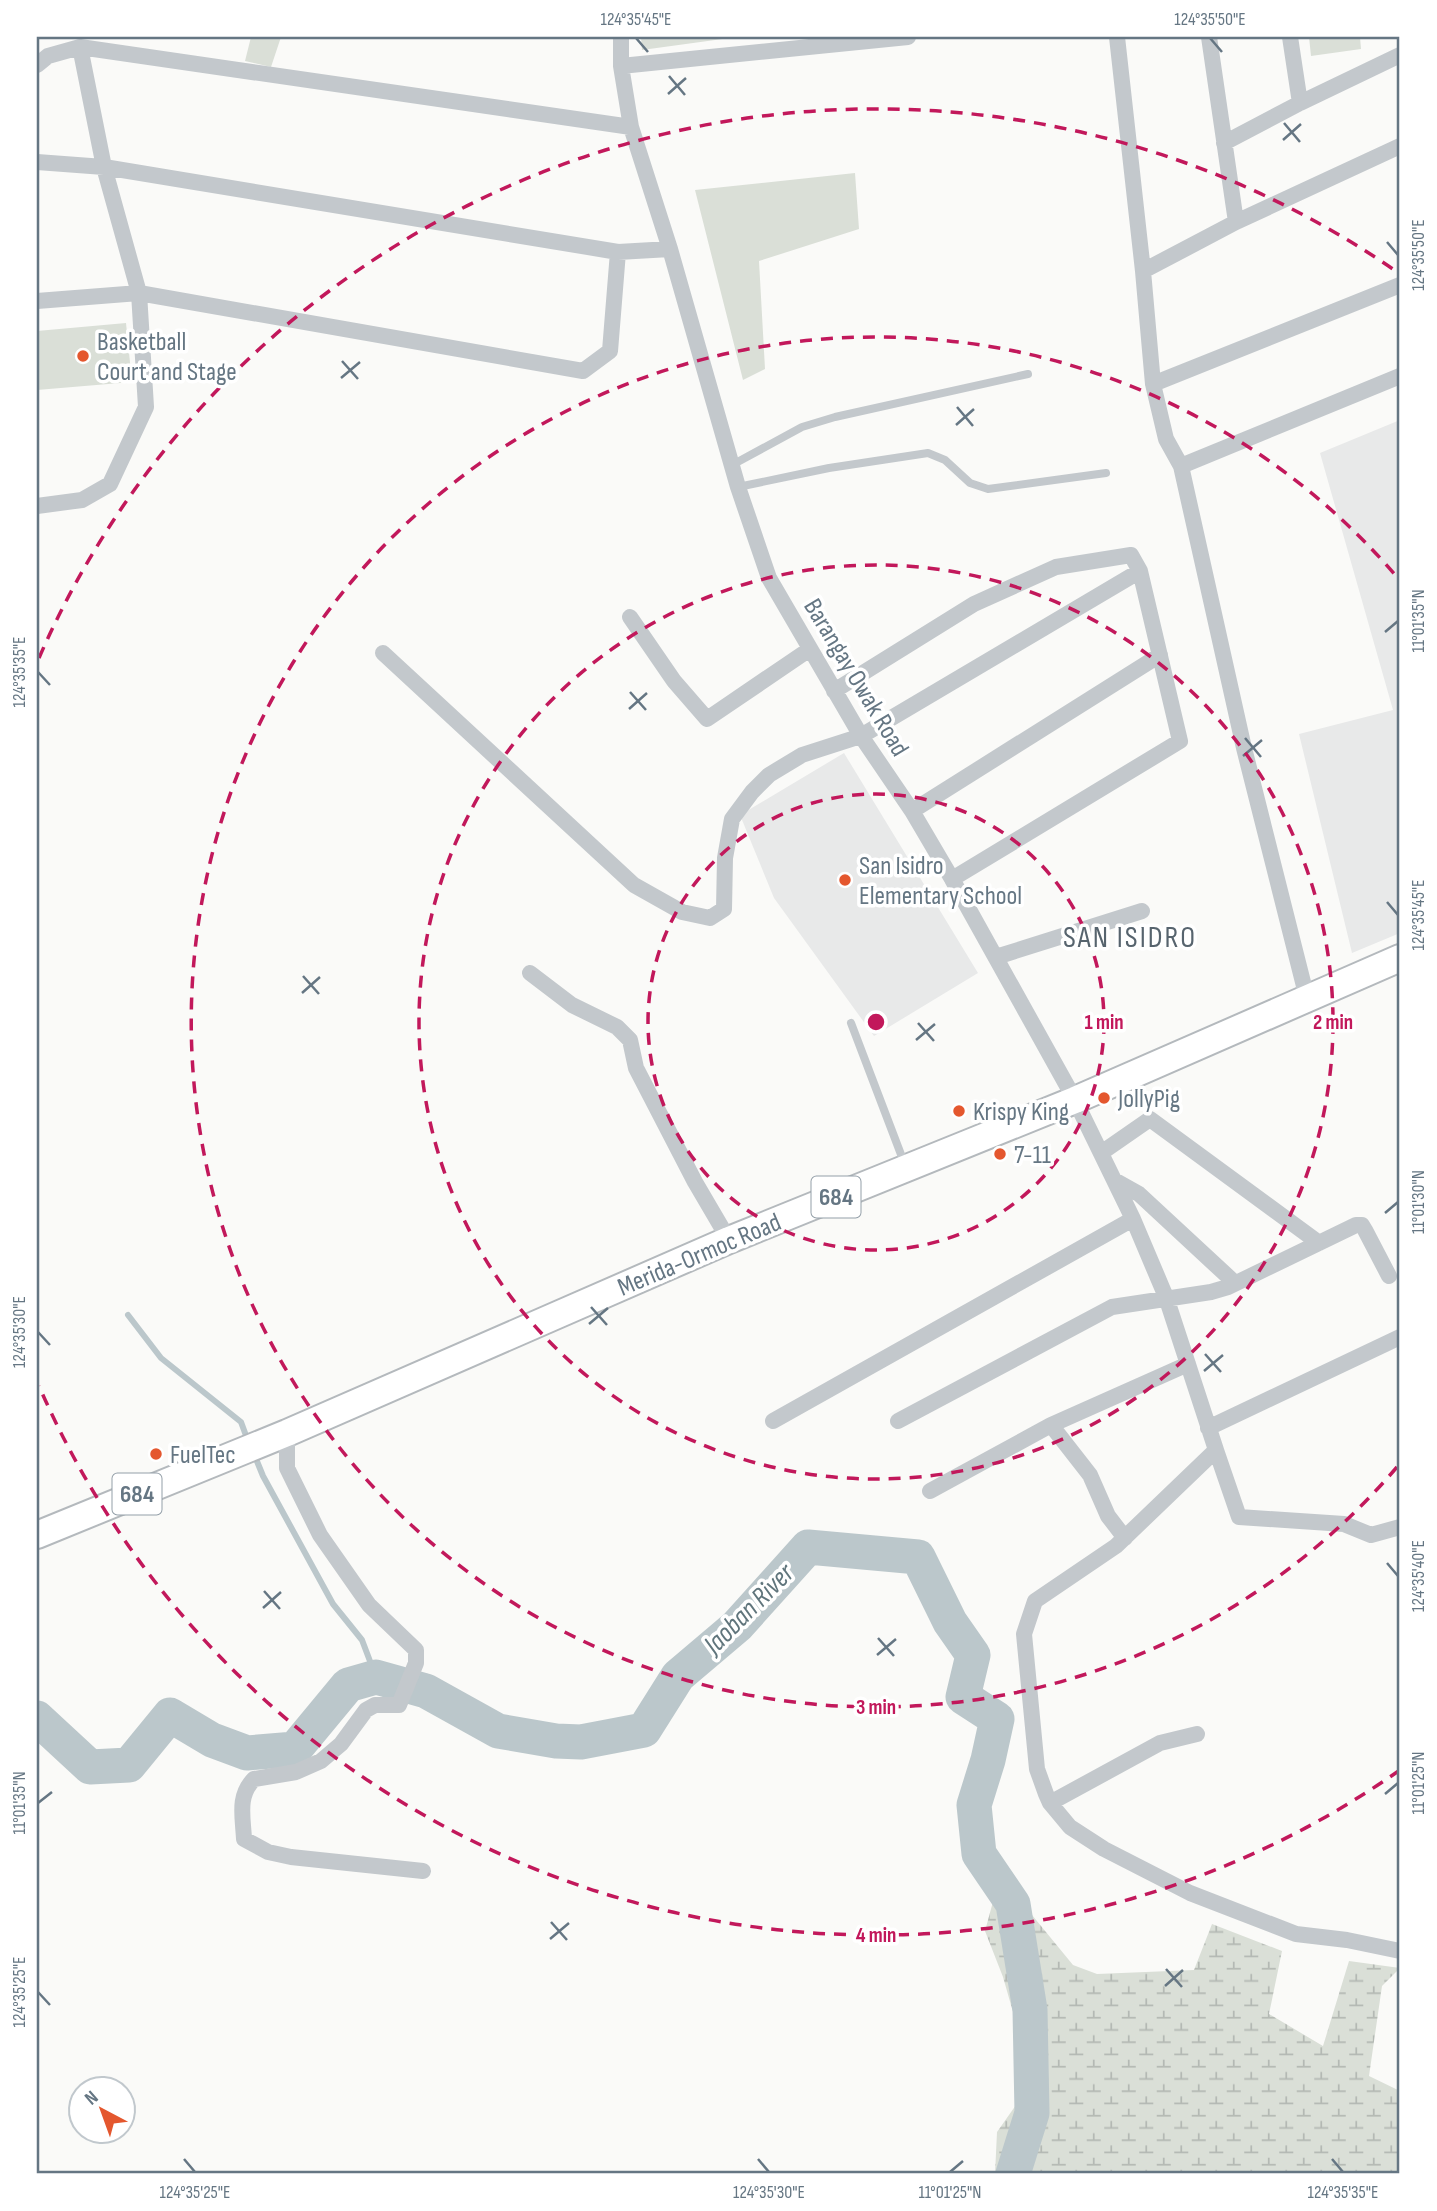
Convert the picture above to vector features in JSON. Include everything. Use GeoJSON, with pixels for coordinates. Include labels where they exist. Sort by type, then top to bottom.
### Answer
{"type":"FeatureCollection","features":[{"type":"Feature","properties":{"kind":"highway","name":"Merida-Ormoc Road"},"geometry":{"type":"LineString","coordinates":[[37,1535],[280,1436],[730,1240],[1075,1100],[1400,958]]}},
{"type":"Feature","properties":{"kind":"street","name":"Barangay Owak Road"},"geometry":{"type":"LineString","coordinates":[[621,37],[621,66],[631,127],[670,249],[738,487],[769,578],[861,736],[912,811],[952,879],[1075,1100],[1133,1219],[1166,1297],[1239,1517],[1344,1524],[1371,1535],[1400,1527]]}},
{"type":"Feature","properties":{"kind":"street"},"geometry":{"type":"LineString","coordinates":[[621,66],[908,37]]}},
{"type":"Feature","properties":{"kind":"street"},"geometry":{"type":"LineString","coordinates":[[1117,37],[1153,384],[1166,439],[1181,466],[1244,748],[1307,998]]}},
{"type":"Feature","properties":{"kind":"street"},"geometry":{"type":"LineString","coordinates":[[1209,37],[1237,222]]}},
{"type":"Feature","properties":{"kind":"street"},"geometry":{"type":"LineString","coordinates":[[1290,37],[1300,103]]}},
{"type":"Feature","properties":{"kind":"street"},"geometry":{"type":"LineString","coordinates":[[37,506],[82,500],[110,484],[146,407],[139,293],[104,167],[80,47]]}},
{"type":"Feature","properties":{"kind":"street"},"geometry":{"type":"LineString","coordinates":[[37,65],[48,56],[80,47],[631,127]]}},
{"type":"Feature","properties":{"kind":"street"},"geometry":{"type":"LineString","coordinates":[[1224,143],[1400,55]]}},
{"type":"Feature","properties":{"kind":"street"},"geometry":{"type":"LineString","coordinates":[[1143,271],[1237,222],[1400,146]]}},
{"type":"Feature","properties":{"kind":"street"},"geometry":{"type":"LineString","coordinates":[[37,162],[104,167],[618,252],[670,249]]}},
{"type":"Feature","properties":{"kind":"street"},"geometry":{"type":"LineString","coordinates":[[37,301],[139,293],[583,371],[610,351],[618,252]]}},
{"type":"Feature","properties":{"kind":"street"},"geometry":{"type":"LineString","coordinates":[[1153,384],[1400,285]]}},
{"type":"Feature","properties":{"kind":"street"},"geometry":{"type":"LineString","coordinates":[[1181,466],[1400,376]]}},
{"type":"Feature","properties":{"kind":"street"},"geometry":{"type":"LineString","coordinates":[[834,691],[974,604],[1056,567],[1131,555],[1139,571],[1180,741],[952,879]]}},
{"type":"Feature","properties":{"kind":"street"},"geometry":{"type":"LineString","coordinates":[[383,653],[634,885],[682,912],[710,918],[724,909],[725,858],[732,819],[769,775],[802,755],[861,736],[1139,571]]}},
{"type":"Feature","properties":{"kind":"street"},"geometry":{"type":"LineString","coordinates":[[631,617],[674,681],[707,719],[810,649]]}},
{"type":"Feature","properties":{"kind":"street"},"geometry":{"type":"LineString","coordinates":[[912,811],[1160,655]]}},
{"type":"Feature","properties":{"kind":"street"},"geometry":{"type":"LineString","coordinates":[[996,957],[1142,911]]}},
{"type":"Feature","properties":{"kind":"street"},"geometry":{"type":"LineString","coordinates":[[530,973],[572,1005],[617,1027],[630,1040],[636,1068],[695,1182],[730,1240]]}},
{"type":"Feature","properties":{"kind":"street"},"geometry":{"type":"LineString","coordinates":[[1101,1153],[1150,1119],[1318,1243]]}},
{"type":"Feature","properties":{"kind":"street"},"geometry":{"type":"LineString","coordinates":[[1114,1180],[1139,1194],[1236,1283]]}},
{"type":"Feature","properties":{"kind":"street"},"geometry":{"type":"LineString","coordinates":[[773,1421],[1133,1219]]}},
{"type":"Feature","properties":{"kind":"street"},"geometry":{"type":"LineString","coordinates":[[898,1420],[1112,1307],[1211,1292],[1236,1283],[1356,1225],[1362,1226],[1389,1276]]}},
{"type":"Feature","properties":{"kind":"street"},"geometry":{"type":"LineString","coordinates":[[1208,1428],[1400,1336]]}},
{"type":"Feature","properties":{"kind":"street"},"geometry":{"type":"LineString","coordinates":[[930,1491],[1051,1425],[1188,1364]]}},
{"type":"Feature","properties":{"kind":"street"},"geometry":{"type":"LineString","coordinates":[[1051,1425],[1090,1475],[1108,1516],[1125,1538]]}},
{"type":"Feature","properties":{"kind":"street"},"geometry":{"type":"LineString","coordinates":[[280,1436],[287,1468],[320,1535],[369,1605],[416,1650],[416,1662],[398,1704],[375,1705],[366,1710],[341,1745],[321,1761],[296,1772],[254,1779],[242,1798],[244,1839],[268,1852],[291,1857],[423,1871]]}},
{"type":"Feature","properties":{"kind":"street"},"geometry":{"type":"LineString","coordinates":[[1216,1450],[1125,1538],[1035,1601],[1024,1634],[1038,1769],[1050,1803],[1070,1827],[1104,1849],[1190,1893],[1296,1934],[1346,1940],[1400,1951]]}},
{"type":"Feature","properties":{"kind":"street"},"geometry":{"type":"LineString","coordinates":[[1050,1803],[1160,1743],[1197,1734]]}},
{"type":"Feature","properties":{"kind":"lane"},"geometry":{"type":"LineString","coordinates":[[732,466],[802,427],[835,416],[1028,374]]}},
{"type":"Feature","properties":{"kind":"lane"},"geometry":{"type":"LineString","coordinates":[[738,487],[829,468],[928,453],[945,460],[970,483],[988,489],[1106,473]]}},
{"type":"Feature","properties":{"kind":"lane"},"geometry":{"type":"LineString","coordinates":[[851,1023],[906,1168]]}},
{"type":"Feature","properties":{"kind":"shaded area"},"geometry":{"type":"Polygon","coordinates":[[[1400,420],[1400,933],[1352,953],[1299,734],[1393,710],[1320,453],[1400,420]]]}},
{"type":"Feature","properties":{"kind":"shaded area","name":"San Isidro Elementary School"},"geometry":{"type":"Polygon","coordinates":[[[844,753],[978,973],[874,1036],[774,898],[740,815],[844,753]]]}},
{"type":"Feature","properties":{"kind":"green space"},"geometry":{"type":"Polygon","coordinates":[[[251,37],[281,37],[271,67],[245,61],[251,37]]]}},
{"type":"Feature","properties":{"kind":"green space"},"geometry":{"type":"Polygon","coordinates":[[[641,37],[737,37],[642,50],[641,37]]]}},
{"type":"Feature","properties":{"kind":"green space"},"geometry":{"type":"Polygon","coordinates":[[[1309,37],[1360,37],[1361,49],[1311,56],[1309,37]]]}},
{"type":"Feature","properties":{"kind":"green space"},"geometry":{"type":"Polygon","coordinates":[[[855,173],[859,229],[759,261],[765,369],[743,380],[695,190],[855,173]]]}},
{"type":"Feature","properties":{"kind":"green space","name":"Basketball Court and Stage"},"geometry":{"type":"Polygon","coordinates":[[[126,323],[132,382],[37,390],[37,331],[126,323]]]}},
{"type":"Feature","properties":{"kind":"green space"},"geometry":{"type":"Polygon","coordinates":[[[1000,1876],[1073,1965],[1097,1974],[1194,1970],[1212,1924],[1282,1951],[1269,2014],[1323,2046],[1349,1961],[1400,1968],[1382,1986],[1369,2076],[1400,2091],[1400,2174],[995,2174],[997,2132],[1016,2105],[1023,2047],[1003,1977],[985,1931],[1000,1876]]]}},
{"type":"Feature","properties":{"kind":"waterway"},"geometry":{"type":"LineString","coordinates":[[128,1315],[161,1358],[241,1422],[248,1441]]}},
{"type":"Feature","properties":{"kind":"waterway"},"geometry":{"type":"LineString","coordinates":[[254,1454],[263,1476],[333,1604],[362,1640],[376,1677]]}},
{"type":"Feature","properties":{"kind":"waterway","name":"Jaoban River"},"geometry":{"type":"LineString","coordinates":[[37,1718],[90,1767],[129,1765],[170,1715],[212,1740],[247,1753],[295,1749],[348,1685],[376,1677],[426,1691],[498,1731],[556,1741],[581,1742],[644,1730],[678,1676],[737,1626],[808,1547],[918,1557],[950,1622],[973,1655],[963,1697],[997,1719],[974,1805],[979,1854],[1013,1904],[1030,2010],[1032,2113],[1013,2174]]}},
{"type":"Feature","properties":{"kind":"place","name":"Basketball Court and Stage"},"geometry":{"type":"Point","coordinates":[83,356]}},
{"type":"Feature","properties":{"kind":"place","name":"San Isidro Elementary School"},"geometry":{"type":"Point","coordinates":[845,880]}},
{"type":"Feature","properties":{"kind":"place","name":"JollyPig"},"geometry":{"type":"Point","coordinates":[1104,1098]}},
{"type":"Feature","properties":{"kind":"place","name":"Krispy King"},"geometry":{"type":"Point","coordinates":[959,1111]}},
{"type":"Feature","properties":{"kind":"place","name":"7-11"},"geometry":{"type":"Point","coordinates":[1000,1154]}},
{"type":"Feature","properties":{"kind":"place","name":"FuelTec"},"geometry":{"type":"Point","coordinates":[156,1454]}},
{"type":"Feature","properties":{"kind":"district","name":"SAN ISIDRO"},"geometry":{"type":"Point","coordinates":[1130,937]}}]}
